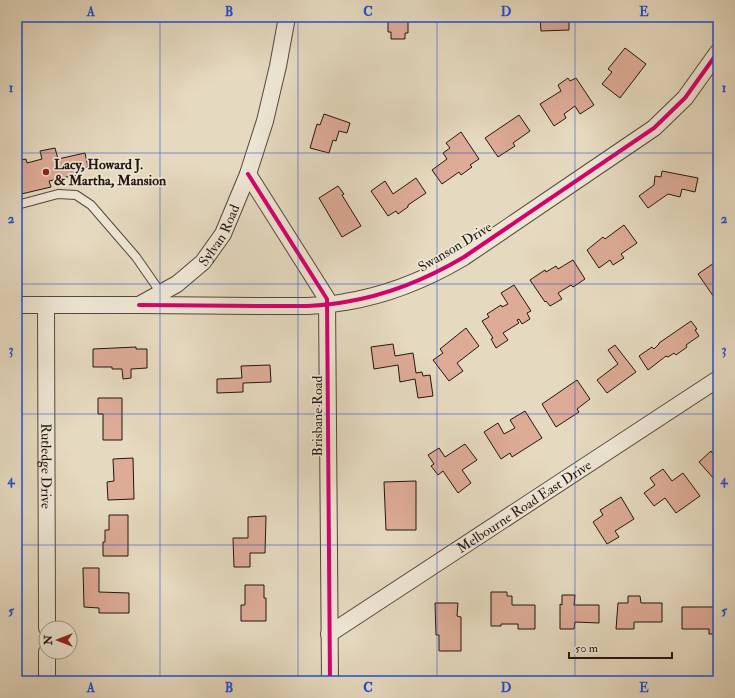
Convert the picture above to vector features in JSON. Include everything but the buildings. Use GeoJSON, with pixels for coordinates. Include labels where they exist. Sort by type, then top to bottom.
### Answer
{"type":"FeatureCollection","features":[{"type":"Feature","properties":{"kind":"street","name":"Sylvan Road"},"geometry":{"type":"LineString","coordinates":[[17,305],[139,305],[183,279],[203,262],[223,234],[248,174],[265,122],[278,66],[287,17]]}},
{"type":"Feature","properties":{"kind":"street","name":"Swanson Drive"},"geometry":{"type":"LineString","coordinates":[[139,305],[327,305],[395,290],[425,278],[464,258],[654,128],[685,98],[718,52]]}},
{"type":"Feature","properties":{"kind":"street","name":"Brisbane Road"},"geometry":{"type":"LineString","coordinates":[[248,174],[327,299],[330,681]]}},
{"type":"Feature","properties":{"kind":"street","name":"Rutledge Drive"},"geometry":{"type":"LineString","coordinates":[[46,305],[47,620]]}},
{"type":"Feature","properties":{"kind":"street","name":"Melbourne Road East Drive"},"geometry":{"type":"LineString","coordinates":[[329,634],[718,379]]}},
{"type":"Feature","properties":{"kind":"street"},"geometry":{"type":"LineString","coordinates":[[47,660],[47,681]]}},
{"type":"Feature","properties":{"kind":"lane"},"geometry":{"type":"LineString","coordinates":[[17,205],[58,194],[76,195],[92,205],[136,257],[161,293]]}},
{"type":"Feature","properties":{"kind":"cycle path"},"geometry":{"type":"LineString","coordinates":[[139,305],[325,305],[377,295],[421,279],[464,257],[654,128],[685,98],[718,52]]}},
{"type":"Feature","properties":{"kind":"cycle path"},"geometry":{"type":"LineString","coordinates":[[248,174],[327,299],[330,681]]}},
{"type":"Feature","properties":{"kind":"place","name":"Lacy, Howard J. & Martha, Mansion"},"geometry":{"type":"Point","coordinates":[46,172]}}]}
